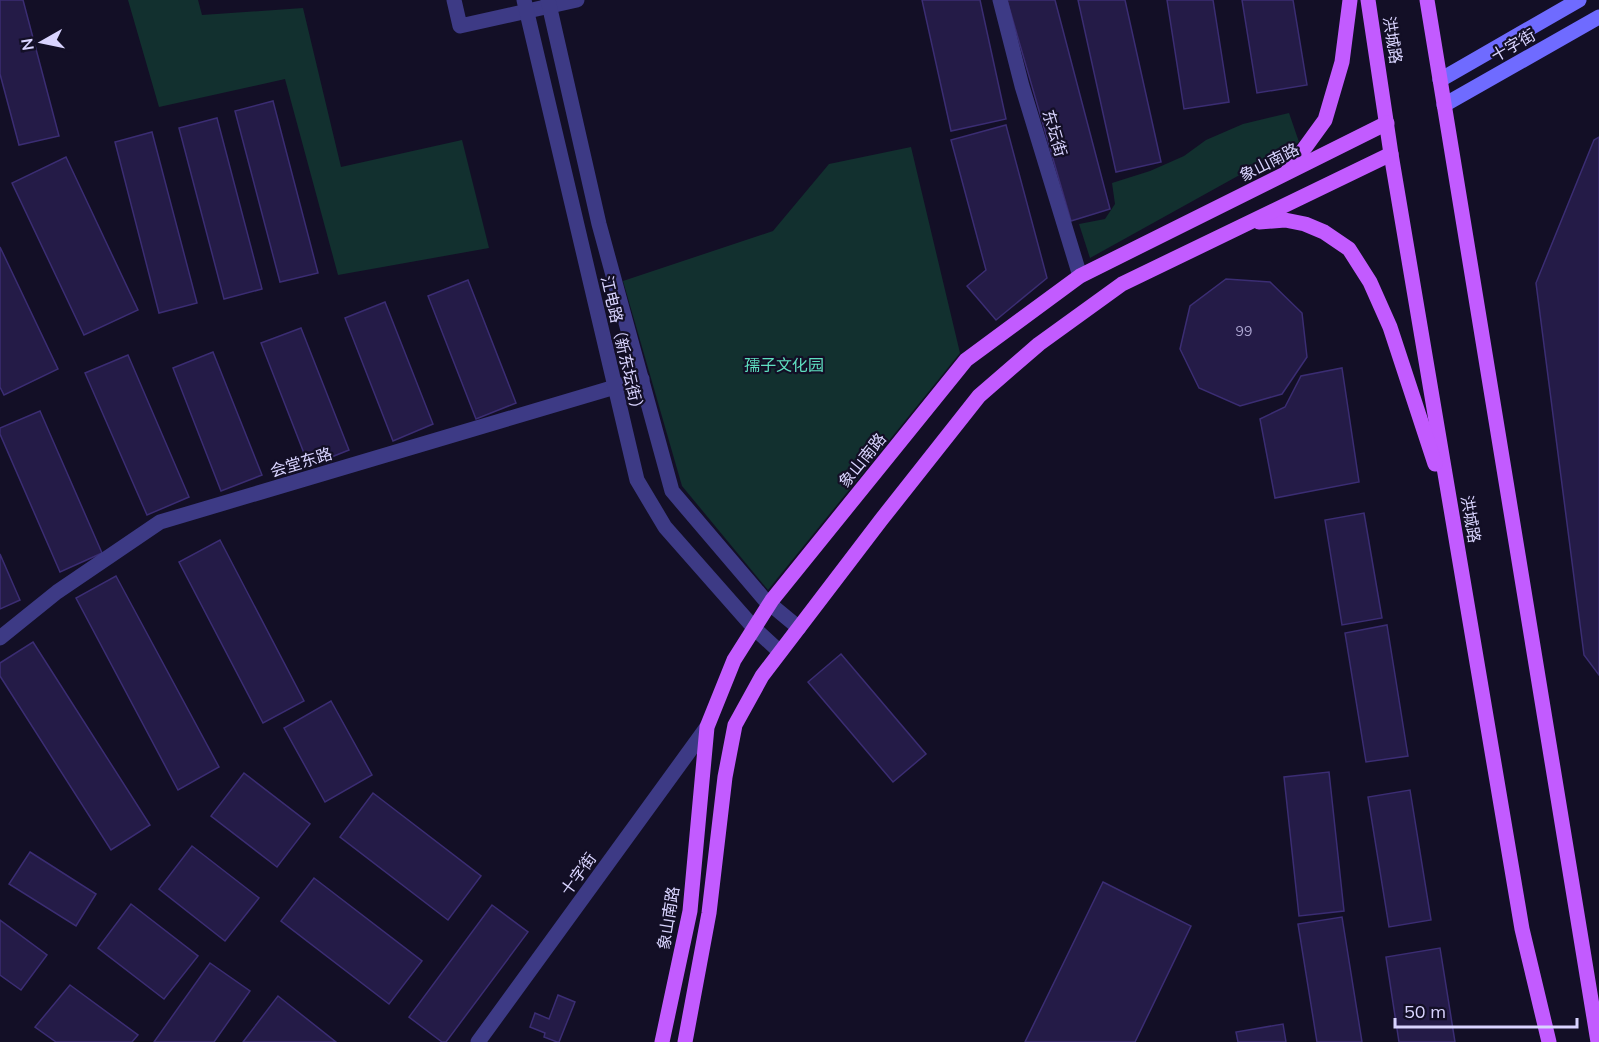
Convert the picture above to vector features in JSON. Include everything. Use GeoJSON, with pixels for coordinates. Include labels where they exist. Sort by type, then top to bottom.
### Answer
{"type":"FeatureCollection","features":[{"type":"Feature","properties":{"kind":"main road"},"geometry":{"type":"LineString","coordinates":[[1286,173],[1325,120],[1342,62],[1350,0]]}},
{"type":"Feature","properties":{"kind":"main road","name":"洪城路"},"geometry":{"type":"LineString","coordinates":[[1368,0],[1391,154],[1522,929],[1549,1042]]}},
{"type":"Feature","properties":{"kind":"main road"},"geometry":{"type":"LineString","coordinates":[[1427,0],[1598,1042]]}},
{"type":"Feature","properties":{"kind":"main road","name":"十字街"},"geometry":{"type":"LineString","coordinates":[[1440,80],[1579,0]]}},
{"type":"Feature","properties":{"kind":"main road","name":"十字街"},"geometry":{"type":"LineString","coordinates":[[1444,105],[1599,17]]}},
{"type":"Feature","properties":{"kind":"main road","name":"象山南路"},"geometry":{"type":"LineString","coordinates":[[662,1042],[690,911],[707,728],[734,660],[769,604],[966,360],[1080,276],[1387,123]]}},
{"type":"Feature","properties":{"kind":"main road"},"geometry":{"type":"LineString","coordinates":[[685,1042],[709,913],[725,777],[735,725],[762,676],[979,396],[1039,344],[1122,284],[1391,154]]}},
{"type":"Feature","properties":{"kind":"main road"},"geometry":{"type":"LineString","coordinates":[[1247,224],[1285,220],[1305,224],[1324,232],[1349,249],[1370,282],[1390,327],[1451,511]]}},
{"type":"Feature","properties":{"kind":"street"},"geometry":{"type":"LineString","coordinates":[[454,0],[460,26],[525,6],[577,0]]}},
{"type":"Feature","properties":{"kind":"street","name":"东坛街"},"geometry":{"type":"LineString","coordinates":[[1000,0],[1022,86],[1080,276]]}},
{"type":"Feature","properties":{"kind":"street","name":"江电路（新东坛街）"},"geometry":{"type":"LineString","coordinates":[[548,3],[599,224],[672,491],[769,604],[799,628]]}},
{"type":"Feature","properties":{"kind":"street","name":"江电路（新东坛街）"},"geometry":{"type":"LineString","coordinates":[[525,6],[637,480],[665,527],[754,628],[780,652]]}},
{"type":"Feature","properties":{"kind":"street","name":"会堂东路"},"geometry":{"type":"LineString","coordinates":[[0,638],[57,592],[160,522],[642,379]]}},
{"type":"Feature","properties":{"kind":"street","name":"十字街"},"geometry":{"type":"LineString","coordinates":[[478,1042],[707,728]]}},
{"type":"Feature","properties":{"kind":"green space"},"geometry":{"type":"Polygon","coordinates":[[[128,0],[198,0],[202,15],[303,8],[341,167],[462,140],[489,248],[338,275],[285,79],[159,107],[128,0]]]}},
{"type":"Feature","properties":{"kind":"green space"},"geometry":{"type":"Polygon","coordinates":[[[1289,113],[1299,142],[1090,258],[1079,224],[1105,219],[1115,204],[1112,183],[1150,171],[1184,156],[1206,140],[1243,124],[1289,113]]]}},
{"type":"Feature","properties":{"kind":"green space","name":"孺子文化园"},"geometry":{"type":"Polygon","coordinates":[[[911,147],[960,353],[768,590],[682,486],[623,281],[773,231],[829,164],[911,147]]]}},
{"type":"Feature","properties":{"kind":"building"},"geometry":{"type":"Polygon","coordinates":[[[0,0],[23,0],[59,136],[19,145],[0,74],[0,0]]]}},
{"type":"Feature","properties":{"kind":"building"},"geometry":{"type":"Polygon","coordinates":[[[922,0],[980,0],[1006,119],[951,131],[922,0]]]}},
{"type":"Feature","properties":{"kind":"building"},"geometry":{"type":"Polygon","coordinates":[[[1007,0],[1055,0],[1110,209],[1071,221],[1007,0]]]}},
{"type":"Feature","properties":{"kind":"building"},"geometry":{"type":"Polygon","coordinates":[[[1078,0],[1125,0],[1161,162],[1116,172],[1078,0]]]}},
{"type":"Feature","properties":{"kind":"building"},"geometry":{"type":"Polygon","coordinates":[[[1167,0],[1213,0],[1229,102],[1184,109],[1167,0]]]}},
{"type":"Feature","properties":{"kind":"building"},"geometry":{"type":"Polygon","coordinates":[[[1242,0],[1293,0],[1307,85],[1257,93],[1242,0]]]}},
{"type":"Feature","properties":{"kind":"building"},"geometry":{"type":"Polygon","coordinates":[[[273,101],[318,273],[280,282],[235,111],[273,101]]]}},
{"type":"Feature","properties":{"kind":"building"},"geometry":{"type":"Polygon","coordinates":[[[217,118],[262,289],[224,299],[179,128],[217,118]]]}},
{"type":"Feature","properties":{"kind":"building"},"geometry":{"type":"Polygon","coordinates":[[[1006,125],[1047,278],[996,320],[967,286],[986,270],[951,140],[1006,125]]]}},
{"type":"Feature","properties":{"kind":"building"},"geometry":{"type":"Polygon","coordinates":[[[152,132],[197,303],[159,313],[115,142],[152,132]]]}},
{"type":"Feature","properties":{"kind":"building"},"geometry":{"type":"Polygon","coordinates":[[[1599,137],[1599,675],[1584,655],[1536,283],[1594,140],[1599,137]]]}},
{"type":"Feature","properties":{"kind":"building"},"geometry":{"type":"Polygon","coordinates":[[[66,157],[138,310],[84,335],[12,183],[66,157]]]}},
{"type":"Feature","properties":{"kind":"building"},"geometry":{"type":"Polygon","coordinates":[[[0,247],[58,369],[4,395],[0,387],[0,247]]]}},
{"type":"Feature","properties":{"kind":"building"},"geometry":{"type":"Polygon","coordinates":[[[1226,279],[1270,282],[1302,313],[1307,357],[1282,394],[1240,406],[1199,388],[1180,349],[1190,306],[1226,279]]]}},
{"type":"Feature","properties":{"kind":"building"},"geometry":{"type":"Polygon","coordinates":[[[468,280],[516,403],[476,419],[428,296],[468,280]]]}},
{"type":"Feature","properties":{"kind":"building"},"geometry":{"type":"Polygon","coordinates":[[[385,302],[433,424],[393,441],[345,318],[385,302]]]}},
{"type":"Feature","properties":{"kind":"building"},"geometry":{"type":"Polygon","coordinates":[[[301,328],[349,450],[309,466],[261,343],[301,328]]]}},
{"type":"Feature","properties":{"kind":"building"},"geometry":{"type":"Polygon","coordinates":[[[213,352],[262,475],[221,491],[173,368],[213,352]]]}},
{"type":"Feature","properties":{"kind":"building"},"geometry":{"type":"Polygon","coordinates":[[[128,355],[189,497],[147,515],[85,373],[128,355]]]}},
{"type":"Feature","properties":{"kind":"building"},"geometry":{"type":"Polygon","coordinates":[[[1342,368],[1359,482],[1275,498],[1260,419],[1285,407],[1301,376],[1342,368]]]}},
{"type":"Feature","properties":{"kind":"building"},"geometry":{"type":"Polygon","coordinates":[[[40,411],[102,553],[60,572],[0,434],[0,428],[40,411]]]}},
{"type":"Feature","properties":{"kind":"building"},"geometry":{"type":"Polygon","coordinates":[[[1364,513],[1382,618],[1342,625],[1325,520],[1364,513]]]}},
{"type":"Feature","properties":{"kind":"building"},"geometry":{"type":"Polygon","coordinates":[[[220,540],[304,701],[263,723],[179,562],[220,540]]]}},
{"type":"Feature","properties":{"kind":"building"},"geometry":{"type":"Polygon","coordinates":[[[0,554],[20,600],[0,609],[0,554]]]}},
{"type":"Feature","properties":{"kind":"building"},"geometry":{"type":"Polygon","coordinates":[[[116,576],[219,767],[178,790],[76,598],[116,576]]]}},
{"type":"Feature","properties":{"kind":"building"},"geometry":{"type":"Polygon","coordinates":[[[1387,625],[1408,756],[1366,762],[1345,633],[1387,625]]]}},
{"type":"Feature","properties":{"kind":"building"},"geometry":{"type":"Polygon","coordinates":[[[33,642],[150,825],[111,850],[0,676],[0,663],[33,642]]]}},
{"type":"Feature","properties":{"kind":"building"},"geometry":{"type":"Polygon","coordinates":[[[841,654],[926,754],[893,782],[808,682],[841,654]]]}},
{"type":"Feature","properties":{"kind":"building"},"geometry":{"type":"Polygon","coordinates":[[[331,701],[372,775],[325,802],[284,728],[331,701]]]}},
{"type":"Feature","properties":{"kind":"building"},"geometry":{"type":"Polygon","coordinates":[[[1329,772],[1344,911],[1299,916],[1284,777],[1329,772]]]}},
{"type":"Feature","properties":{"kind":"building"},"geometry":{"type":"Polygon","coordinates":[[[244,773],[310,824],[277,867],[211,816],[244,773]]]}},
{"type":"Feature","properties":{"kind":"building"},"geometry":{"type":"Polygon","coordinates":[[[1410,790],[1431,920],[1389,927],[1368,797],[1410,790]]]}},
{"type":"Feature","properties":{"kind":"building"},"geometry":{"type":"Polygon","coordinates":[[[373,793],[481,876],[448,920],[340,837],[373,793]]]}},
{"type":"Feature","properties":{"kind":"building"},"geometry":{"type":"Polygon","coordinates":[[[192,846],[259,898],[225,941],[159,889],[192,846]]]}},
{"type":"Feature","properties":{"kind":"building"},"geometry":{"type":"Polygon","coordinates":[[[30,852],[96,894],[76,926],[9,884],[30,852]]]}},
{"type":"Feature","properties":{"kind":"building"},"geometry":{"type":"Polygon","coordinates":[[[314,878],[422,961],[389,1004],[281,921],[314,878]]]}},
{"type":"Feature","properties":{"kind":"building"},"geometry":{"type":"Polygon","coordinates":[[[1103,882],[1191,926],[1135,1042],[1025,1042],[1103,882]]]}},
{"type":"Feature","properties":{"kind":"building"},"geometry":{"type":"Polygon","coordinates":[[[131,904],[198,956],[164,999],[98,948],[131,904]]]}},
{"type":"Feature","properties":{"kind":"building"},"geometry":{"type":"Polygon","coordinates":[[[492,905],[528,932],[446,1042],[442,1042],[409,1017],[492,905]]]}},
{"type":"Feature","properties":{"kind":"building"},"geometry":{"type":"Polygon","coordinates":[[[1342,917],[1362,1042],[1317,1042],[1298,924],[1342,917]]]}},
{"type":"Feature","properties":{"kind":"building"},"geometry":{"type":"Polygon","coordinates":[[[0,920],[47,955],[21,990],[0,975],[0,920]]]}},
{"type":"Feature","properties":{"kind":"building"},"geometry":{"type":"Polygon","coordinates":[[[1440,948],[1455,1042],[1399,1042],[1386,957],[1440,948]]]}},
{"type":"Feature","properties":{"kind":"building"},"geometry":{"type":"Polygon","coordinates":[[[210,963],[250,991],[214,1042],[154,1042],[210,963]]]}},
{"type":"Feature","properties":{"kind":"building"},"geometry":{"type":"Polygon","coordinates":[[[70,985],[138,1035],[132,1042],[56,1042],[35,1027],[70,985]]]}},
{"type":"Feature","properties":{"kind":"building"},"geometry":{"type":"Polygon","coordinates":[[[558,995],[575,1002],[559,1042],[557,1042],[544,1037],[545,1033],[530,1027],[535,1013],[549,1019],[558,995]]]}},
{"type":"Feature","properties":{"kind":"building"},"geometry":{"type":"Polygon","coordinates":[[[278,996],[336,1042],[243,1042],[278,996]]]}},
{"type":"Feature","properties":{"kind":"building"},"geometry":{"type":"Polygon","coordinates":[[[1283,1024],[1286,1042],[1238,1042],[1236,1032],[1283,1024]]]}}]}
